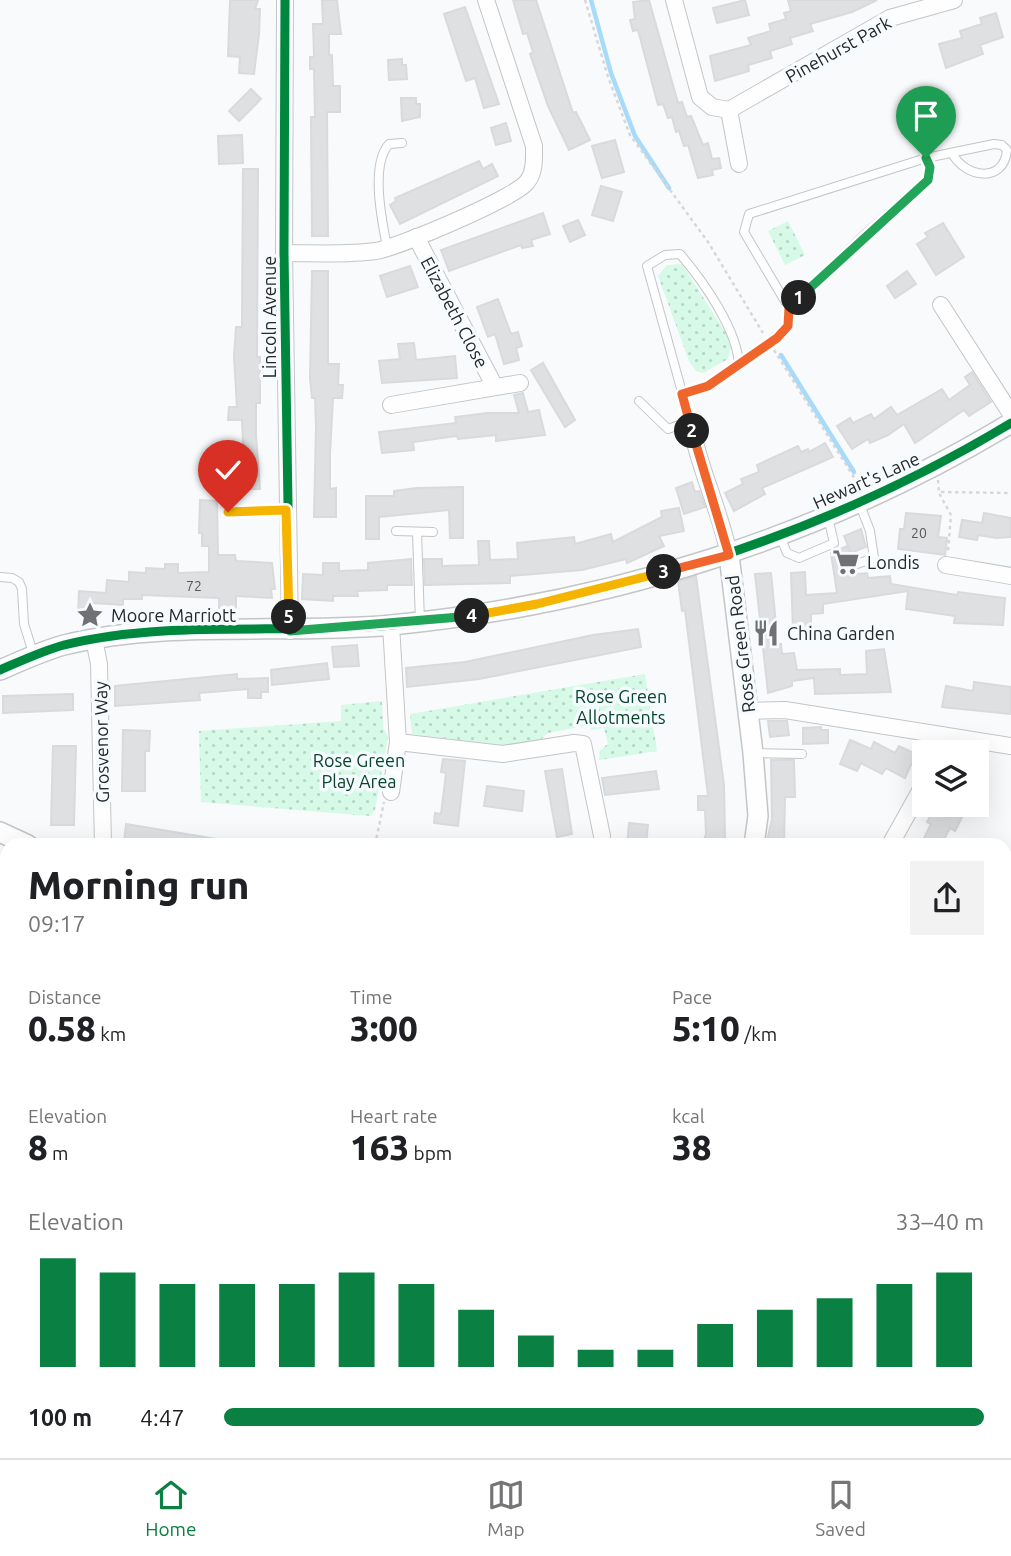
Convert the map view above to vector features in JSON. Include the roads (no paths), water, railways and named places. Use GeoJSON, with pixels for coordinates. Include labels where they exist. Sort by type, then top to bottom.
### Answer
{"type":"FeatureCollection","features":[{"type":"Feature","properties":{"kind":"street"},"geometry":{"type":"LineString","coordinates":[[284,253],[376,251],[416,237],[520,190],[529,180],[534,166],[534,146],[486,0]]}},
{"type":"Feature","properties":{"kind":"street"},"geometry":{"type":"LineString","coordinates":[[674,0],[700,97],[712,107],[729,110],[739,164]]}},
{"type":"Feature","properties":{"kind":"street","name":"Pinehurst Park"},"geometry":{"type":"LineString","coordinates":[[729,110],[890,18],[954,0]]}},
{"type":"Feature","properties":{"kind":"street","name":"Lincoln Avenue"},"geometry":{"type":"LineString","coordinates":[[285,1],[286,510],[290,631]]}},
{"type":"Feature","properties":{"kind":"street","name":"Elizabeth Close"},"geometry":{"type":"LineString","coordinates":[[416,237],[495,387]]}},
{"type":"Feature","properties":{"kind":"street"},"geometry":{"type":"LineString","coordinates":[[941,305],[1011,414]]}},
{"type":"Feature","properties":{"kind":"street","name":"Elizabeth Close"},"geometry":{"type":"LineString","coordinates":[[391,405],[520,383]]}},
{"type":"Feature","properties":{"kind":"street"},"geometry":{"type":"LineString","coordinates":[[690,421],[694,444],[724,531],[729,555]]}},
{"type":"Feature","properties":{"kind":"street","name":"Hewart's Lane"},"geometry":{"type":"LineString","coordinates":[[729,555],[863,500],[937,465],[1011,423]]}},
{"type":"Feature","properties":{"kind":"street","name":"Rose Green Road"},"geometry":{"type":"LineString","coordinates":[[0,670],[34,656],[94,639],[157,631],[290,631],[391,625],[537,604],[729,555],[753,753],[758,816],[755,838]]}},
{"type":"Feature","properties":{"kind":"street"},"geometry":{"type":"LineString","coordinates":[[946,565],[1011,576]]}},
{"type":"Feature","properties":{"kind":"street"},"geometry":{"type":"LineString","coordinates":[[391,625],[398,742],[391,788]]}},
{"type":"Feature","properties":{"kind":"street","name":"Grosvenor Way"},"geometry":{"type":"LineString","coordinates":[[94,639],[99,664],[103,838]]}},
{"type":"Feature","properties":{"kind":"street"},"geometry":{"type":"LineString","coordinates":[[747,711],[785,710],[1011,746]]}},
{"type":"Feature","properties":{"kind":"street"},"geometry":{"type":"LineString","coordinates":[[398,742],[503,754],[573,743],[583,744],[602,835]]}},
{"type":"Feature","properties":{"kind":"street"},"geometry":{"type":"LineString","coordinates":[[894,838],[912,806]]}},
{"type":"Feature","properties":{"kind":"lane"},"geometry":{"type":"LineString","coordinates":[[387,247],[380,214],[380,159],[389,144],[402,143]]}},
{"type":"Feature","properties":{"kind":"lane"},"geometry":{"type":"LineString","coordinates":[[682,394],[708,386],[739,366],[788,326],[789,308],[744,232],[749,214],[926,158],[994,144],[1002,145],[1007,150],[1006,159],[1000,169],[985,175],[972,173],[957,163],[952,153]]}},
{"type":"Feature","properties":{"kind":"lane"},"geometry":{"type":"LineString","coordinates":[[789,308],[864,235],[928,180],[930,167],[926,158]]}},
{"type":"Feature","properties":{"kind":"lane"},"geometry":{"type":"LineString","coordinates":[[639,401],[668,429],[690,421],[647,266],[664,255],[680,254],[695,272],[738,346],[739,366]]}},
{"type":"Feature","properties":{"kind":"lane"},"geometry":{"type":"LineString","coordinates":[[857,564],[874,558],[863,500]]}},
{"type":"Feature","properties":{"kind":"lane"},"geometry":{"type":"LineString","coordinates":[[228,512],[286,510]]}},
{"type":"Feature","properties":{"kind":"lane"},"geometry":{"type":"LineString","coordinates":[[779,534],[788,553],[794,557],[831,546],[835,540],[827,515]]}},
{"type":"Feature","properties":{"kind":"lane"},"geometry":{"type":"LineString","coordinates":[[396,531],[433,532]]}},
{"type":"Feature","properties":{"kind":"lane"},"geometry":{"type":"LineString","coordinates":[[418,532],[420,622]]}},
{"type":"Feature","properties":{"kind":"lane"},"geometry":{"type":"LineString","coordinates":[[0,577],[19,582],[22,589],[24,624],[34,656]]}},
{"type":"Feature","properties":{"kind":"lane"},"geometry":{"type":"LineString","coordinates":[[753,753],[802,754]]}},
{"type":"Feature","properties":{"kind":"waterway"},"geometry":{"type":"LineString","coordinates":[[591,0],[611,73],[635,136],[669,188]]}},
{"type":"Feature","properties":{"kind":"waterway"},"geometry":{"type":"LineString","coordinates":[[781,355],[854,472]]}},
{"type":"Feature","properties":{"kind":"place","name":"Londis"},"geometry":{"type":"Point","coordinates":[846,562]}},
{"type":"Feature","properties":{"kind":"place","name":"Moore Marriott"},"geometry":{"type":"Point","coordinates":[90,615]}},
{"type":"Feature","properties":{"kind":"place","name":"China Garden"},"geometry":{"type":"Point","coordinates":[766,633]}},
{"type":"Feature","properties":{"kind":"park label","name":"Rose Green Allotments"},"geometry":{"type":"Point","coordinates":[621,706]}},
{"type":"Feature","properties":{"kind":"park label","name":"Rose Green Play Area"},"geometry":{"type":"Point","coordinates":[359,770]}}]}
